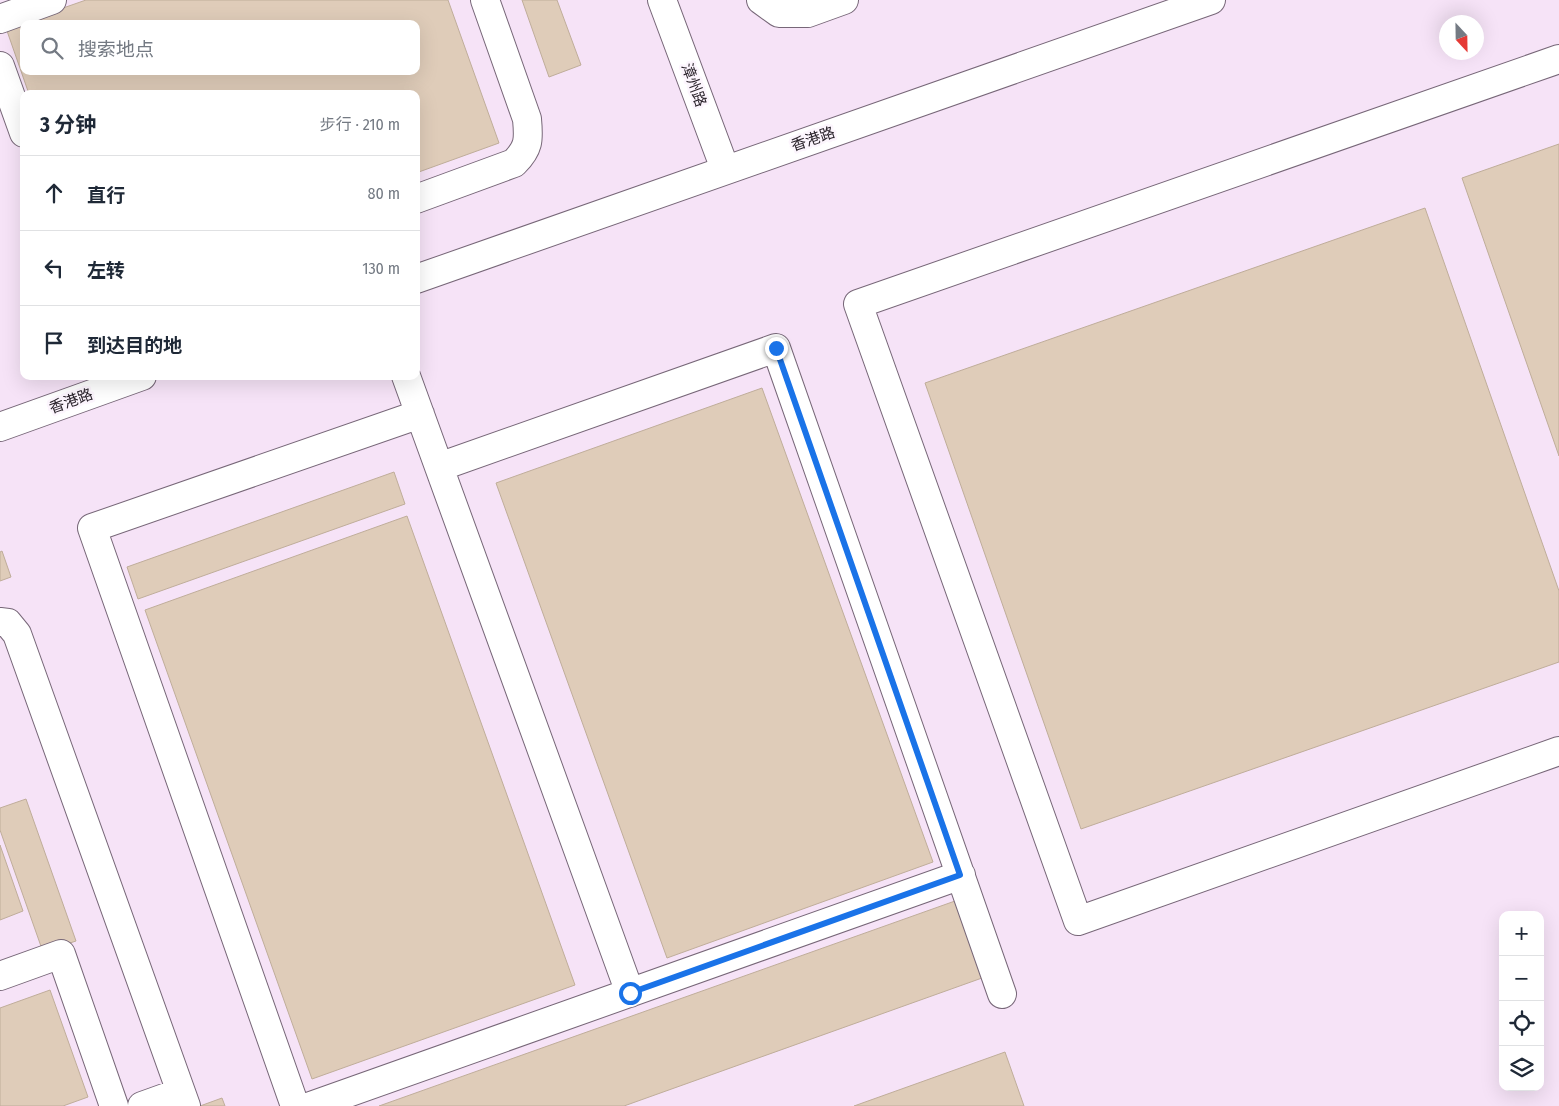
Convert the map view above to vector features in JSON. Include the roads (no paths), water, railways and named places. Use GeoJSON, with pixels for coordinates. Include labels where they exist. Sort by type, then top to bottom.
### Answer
{"type":"FeatureCollection","features":[{"type":"Feature","properties":{"kind":"street"},"geometry":{"type":"LineString","coordinates":[[0,18],[52,0]]}},
{"type":"Feature","properties":{"kind":"street"},"geometry":{"type":"LineString","coordinates":[[420,198],[514,163],[524,153],[529,136],[527,120],[485,0]]}},
{"type":"Feature","properties":{"kind":"street","name":"漳州路"},"geometry":{"type":"LineString","coordinates":[[662,0],[725,169]]}},
{"type":"Feature","properties":{"kind":"street"},"geometry":{"type":"LineString","coordinates":[[761,0],[779,13],[808,13],[844,0]]}},
{"type":"Feature","properties":{"kind":"street","name":"香港路"},"geometry":{"type":"LineString","coordinates":[[420,278],[1200,2]]}},
{"type":"Feature","properties":{"kind":"street"},"geometry":{"type":"LineString","coordinates":[[1559,59],[858,304],[1078,920],[1559,751]]}},
{"type":"Feature","properties":{"kind":"street"},"geometry":{"type":"LineString","coordinates":[[0,66],[20,122]]}},
{"type":"Feature","properties":{"kind":"street"},"geometry":{"type":"LineString","coordinates":[[439,467],[776,348],[1002,994]]}},
{"type":"Feature","properties":{"kind":"street","name":"香港路"},"geometry":{"type":"LineString","coordinates":[[0,426],[131,380]]}},
{"type":"Feature","properties":{"kind":"street"},"geometry":{"type":"LineString","coordinates":[[407,380],[630,993]]}},
{"type":"Feature","properties":{"kind":"street"},"geometry":{"type":"LineString","coordinates":[[294,1106],[92,528],[420,414]]}},
{"type":"Feature","properties":{"kind":"street"},"geometry":{"type":"LineString","coordinates":[[0,622],[8,623],[17,634],[183,1099],[142,1106]]}},
{"type":"Feature","properties":{"kind":"street"},"geometry":{"type":"LineString","coordinates":[[311,1106],[960,875]]}},
{"type":"Feature","properties":{"kind":"street"},"geometry":{"type":"LineString","coordinates":[[0,976],[60,954],[114,1106]]}}]}
